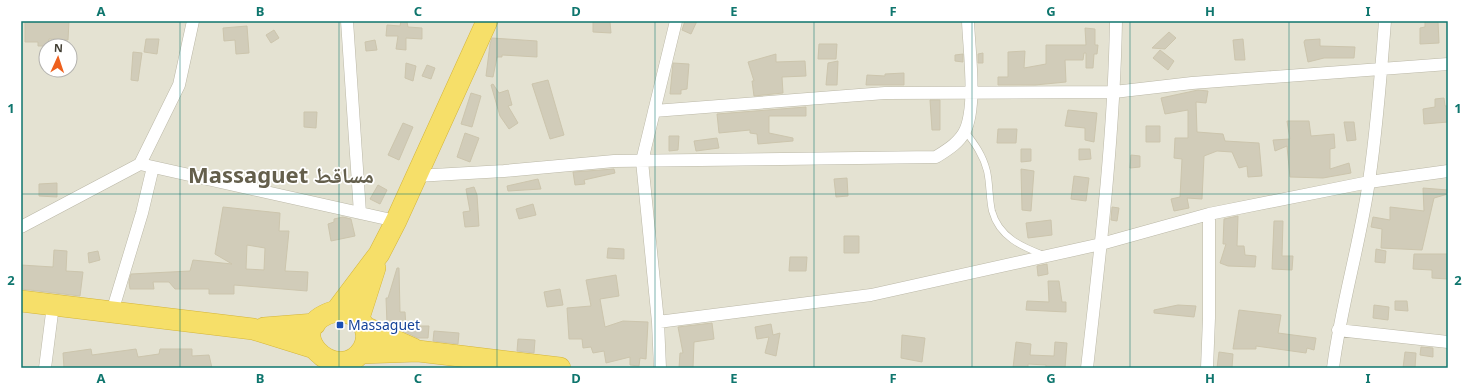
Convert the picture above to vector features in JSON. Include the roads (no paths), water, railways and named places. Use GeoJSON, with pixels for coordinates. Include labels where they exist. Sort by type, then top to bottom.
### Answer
{"type":"FeatureCollection","features":[{"type":"Feature","properties":{"kind":"highway"},"geometry":{"type":"LineString","coordinates":[[336,311],[379,254],[396,221],[487,21]]}},
{"type":"Feature","properties":{"kind":"highway"},"geometry":{"type":"LineString","coordinates":[[253,329],[325,362],[351,362],[361,353],[365,345],[367,336],[362,323],[379,254]]}},
{"type":"Feature","properties":{"kind":"highway"},"geometry":{"type":"LineString","coordinates":[[21,301],[253,329],[315,324]]}},
{"type":"Feature","properties":{"kind":"highway"},"geometry":{"type":"LineString","coordinates":[[325,362],[311,332],[315,324],[324,316],[336,311],[348,312],[362,323],[418,351]]}},
{"type":"Feature","properties":{"kind":"highway"},"geometry":{"type":"LineString","coordinates":[[361,353],[418,351],[560,368]]}},
{"type":"Feature","properties":{"kind":"street"},"geometry":{"type":"LineString","coordinates":[[21,226],[140,164],[179,85],[193,21]]}},
{"type":"Feature","properties":{"kind":"street"},"geometry":{"type":"LineString","coordinates":[[347,21],[360,213]]}},
{"type":"Feature","properties":{"kind":"street"},"geometry":{"type":"LineString","coordinates":[[660,368],[658,322],[642,161],[676,21]]}},
{"type":"Feature","properties":{"kind":"street"},"geometry":{"type":"LineString","coordinates":[[416,176],[504,171],[614,161],[936,157],[952,147],[965,131],[970,112],[971,94],[968,21]]}},
{"type":"Feature","properties":{"kind":"street"},"geometry":{"type":"LineString","coordinates":[[1087,368],[1101,244],[1114,92],[1116,21]]}},
{"type":"Feature","properties":{"kind":"street"},"geometry":{"type":"LineString","coordinates":[[1333,368],[1338,330],[1369,182],[1382,70],[1385,21]]}},
{"type":"Feature","properties":{"kind":"street"},"geometry":{"type":"LineString","coordinates":[[654,111],[885,93],[942,92],[971,94],[1114,92],[1192,83],[1448,64]]}},
{"type":"Feature","properties":{"kind":"street"},"geometry":{"type":"LineString","coordinates":[[140,164],[396,221]]}},
{"type":"Feature","properties":{"kind":"street"},"geometry":{"type":"LineString","coordinates":[[112,312],[142,213],[153,167]]}},
{"type":"Feature","properties":{"kind":"street"},"geometry":{"type":"LineString","coordinates":[[658,322],[871,295],[1101,244],[1209,214],[1369,182],[1448,171]]}},
{"type":"Feature","properties":{"kind":"street"},"geometry":{"type":"LineString","coordinates":[[1207,368],[1209,318],[1209,214]]}},
{"type":"Feature","properties":{"kind":"street"},"geometry":{"type":"LineString","coordinates":[[45,368],[53,305]]}},
{"type":"Feature","properties":{"kind":"street"},"geometry":{"type":"LineString","coordinates":[[1338,330],[1448,342]]}},
{"type":"Feature","properties":{"kind":"lane"},"geometry":{"type":"LineString","coordinates":[[965,131],[979,149],[987,171],[992,212],[1002,231],[1020,246],[1048,256]]}},
{"type":"Feature","properties":{"kind":"place","name":"Massaguet"},"geometry":{"type":"Point","coordinates":[340,325]}},
{"type":"Feature","properties":{"kind":"district","name":"Massaguet مساقط"},"geometry":{"type":"Point","coordinates":[281,175]}}]}
